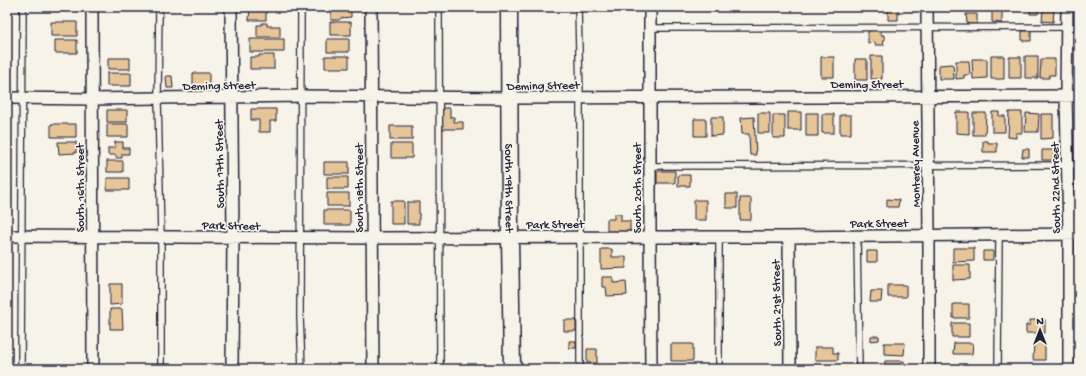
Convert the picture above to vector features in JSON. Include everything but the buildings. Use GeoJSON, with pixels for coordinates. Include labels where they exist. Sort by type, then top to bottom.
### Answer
{"type":"FeatureCollection","features":[{"type":"Feature","properties":{"kind":"street","name":"South 16th Street"},"geometry":{"type":"LineString","coordinates":[[92,7],[93,369]]}},
{"type":"Feature","properties":{"kind":"street","name":"South 17th Street"},"geometry":{"type":"LineString","coordinates":[[230,7],[233,238],[232,369]]}},
{"type":"Feature","properties":{"kind":"street","name":"South 18th Street"},"geometry":{"type":"LineString","coordinates":[[371,7],[373,369]]}},
{"type":"Feature","properties":{"kind":"street","name":"South 19th Street"},"geometry":{"type":"LineString","coordinates":[[509,7],[512,369]]}},
{"type":"Feature","properties":{"kind":"street","name":"South 20th Street"},"geometry":{"type":"LineString","coordinates":[[650,7],[649,97],[651,369]]}},
{"type":"Feature","properties":{"kind":"street","name":"Monterey Avenue"},"geometry":{"type":"LineString","coordinates":[[927,7],[929,369]]}},
{"type":"Feature","properties":{"kind":"street","name":"South 22nd Street"},"geometry":{"type":"LineString","coordinates":[[1066,7],[1068,165],[1074,234],[1069,369]]}},
{"type":"Feature","properties":{"kind":"street","name":"Deming Street"},"geometry":{"type":"LineString","coordinates":[[7,98],[158,99],[301,96],[371,98],[1079,96]]}},
{"type":"Feature","properties":{"kind":"street","name":"Park Street"},"geometry":{"type":"LineString","coordinates":[[7,236],[440,238],[789,237],[1074,234]]}},
{"type":"Feature","properties":{"kind":"street","name":"South 21st Street"},"geometry":{"type":"LineString","coordinates":[[789,237],[790,369]]}},
{"type":"Feature","properties":{"kind":"lane"},"geometry":{"type":"LineString","coordinates":[[21,369],[23,7]]}},
{"type":"Feature","properties":{"kind":"lane"},"geometry":{"type":"LineString","coordinates":[[159,7],[158,99],[161,237],[161,369]]}},
{"type":"Feature","properties":{"kind":"lane"},"geometry":{"type":"LineString","coordinates":[[301,7],[300,318],[302,369]]}},
{"type":"Feature","properties":{"kind":"lane"},"geometry":{"type":"LineString","coordinates":[[439,7],[440,369]]}},
{"type":"Feature","properties":{"kind":"lane"},"geometry":{"type":"LineString","coordinates":[[578,7],[580,98],[580,369]]}},
{"type":"Feature","properties":{"kind":"lane"},"geometry":{"type":"LineString","coordinates":[[650,28],[1079,26]]}},
{"type":"Feature","properties":{"kind":"lane"},"geometry":{"type":"LineString","coordinates":[[650,166],[1079,165]]}},
{"type":"Feature","properties":{"kind":"lane"},"geometry":{"type":"LineString","coordinates":[[998,369],[999,235]]}},
{"type":"Feature","properties":{"kind":"lane"},"geometry":{"type":"LineString","coordinates":[[857,236],[859,369]]}},
{"type":"Feature","properties":{"kind":"lane"},"geometry":{"type":"LineString","coordinates":[[718,237],[719,369]]}}]}
